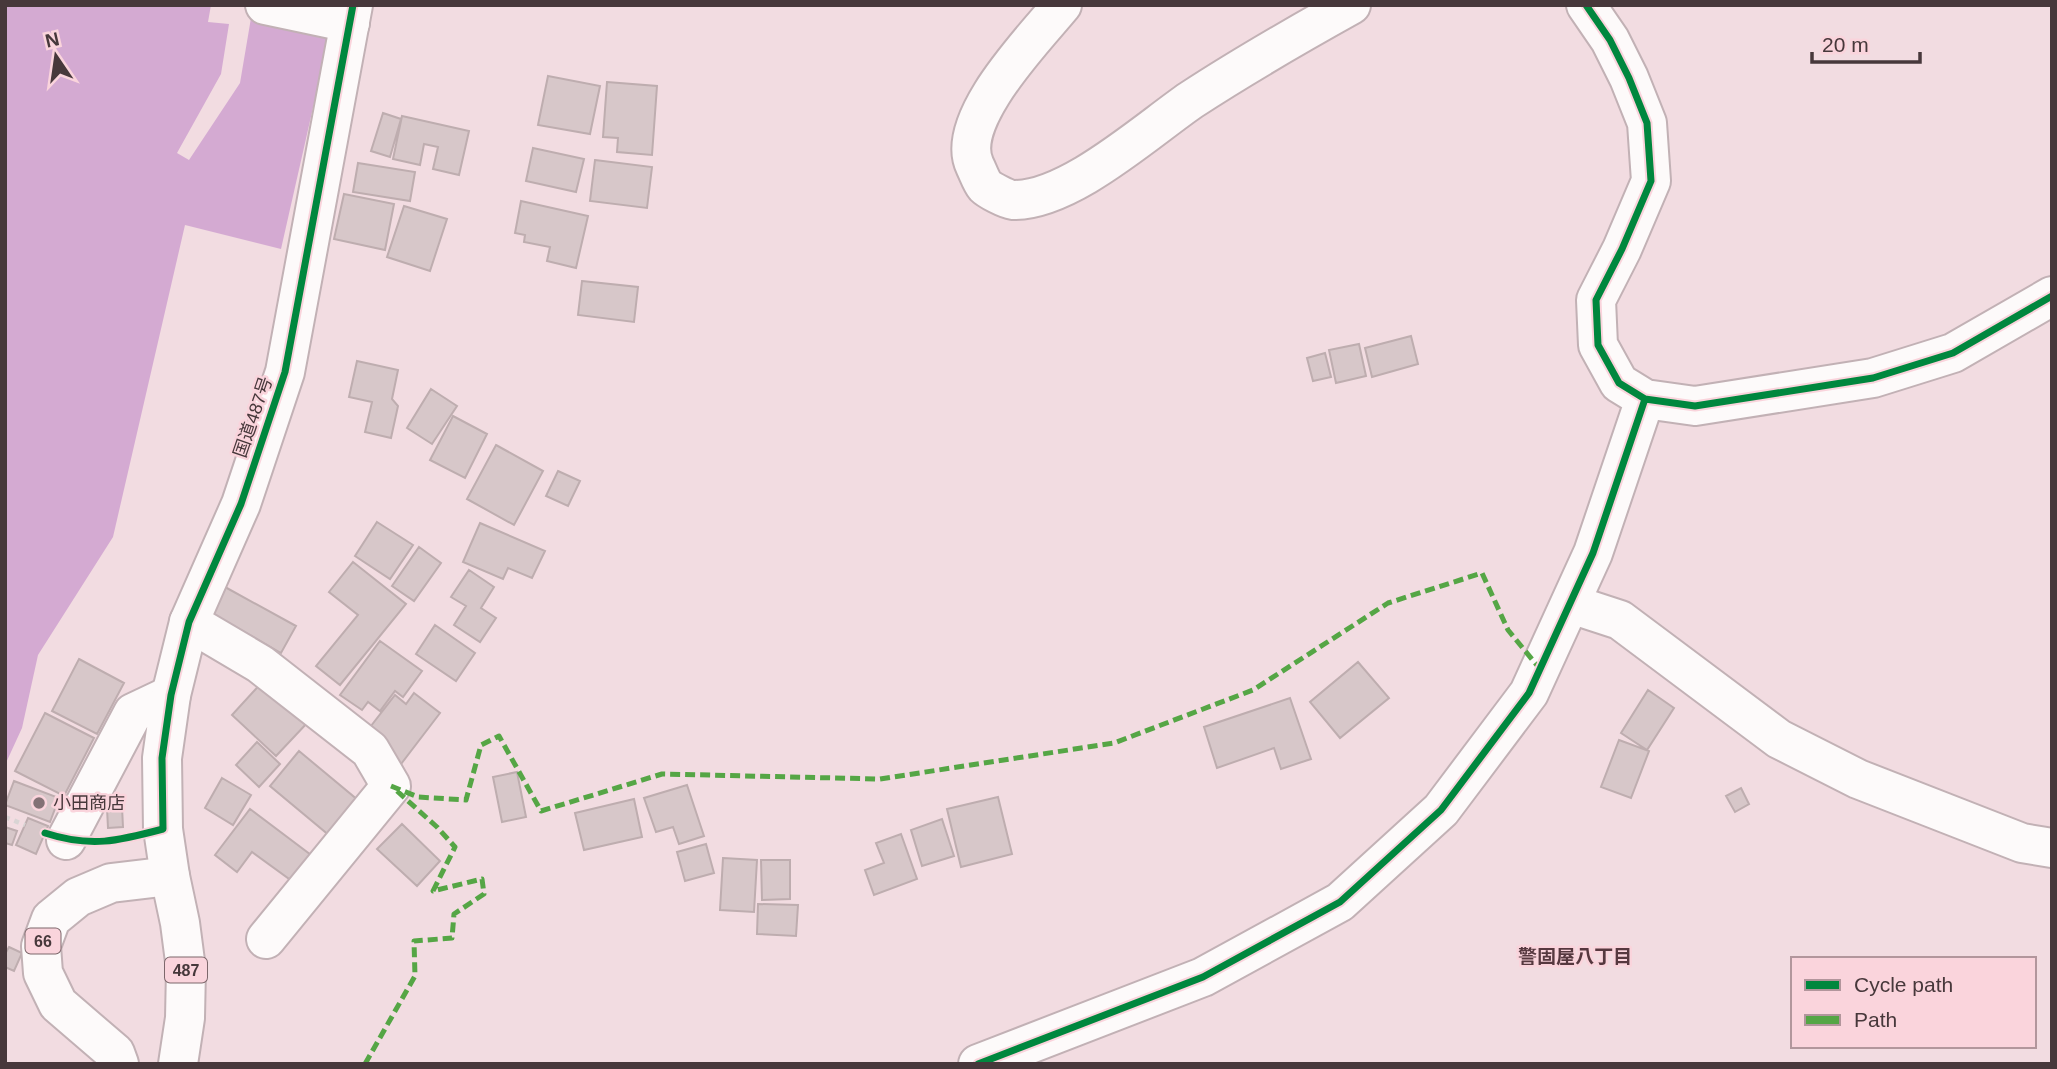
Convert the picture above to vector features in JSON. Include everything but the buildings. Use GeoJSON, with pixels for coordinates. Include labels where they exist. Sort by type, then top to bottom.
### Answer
{"type":"FeatureCollection","features":[{"type":"Feature","properties":{"kind":"main road"},"geometry":{"type":"LineString","coordinates":[[265,5],[352,14]]}},
{"type":"Feature","properties":{"kind":"main road"},"geometry":{"type":"LineString","coordinates":[[1062,5],[1002,78],[974,128],[971,158],[985,186],[1011,200],[1042,195],[1084,176],[1192,100],[1276,47],[1351,5]]}},
{"type":"Feature","properties":{"kind":"main road"},"geometry":{"type":"LineString","coordinates":[[1586,5],[1610,40],[1647,124],[1651,181],[1622,249],[1596,300],[1598,345],[1619,383],[1645,399],[1695,406],[1873,378],[1953,353],[2052,296]]}},
{"type":"Feature","properties":{"kind":"main road","name":"国道487号"},"geometry":{"type":"LineString","coordinates":[[178,1064],[185,1018],[186,969],[163,829],[162,758],[171,695],[189,622],[241,503],[285,372],[352,14]]}},
{"type":"Feature","properties":{"kind":"main road"},"geometry":{"type":"LineString","coordinates":[[978,1064],[1203,977],[1340,902],[1441,810],[1529,693],[1593,553],[1645,399]]}},
{"type":"Feature","properties":{"kind":"main road"},"geometry":{"type":"LineString","coordinates":[[1571,604],[1620,620],[1779,739],[1858,779],[2022,842],[2052,848]]}},
{"type":"Feature","properties":{"kind":"main road"},"geometry":{"type":"LineString","coordinates":[[189,622],[260,664],[370,750],[391,786],[266,939]]}},
{"type":"Feature","properties":{"kind":"main road"},"geometry":{"type":"LineString","coordinates":[[66,840],[133,713],[171,695]]}},
{"type":"Feature","properties":{"kind":"main road","name":"66"},"geometry":{"type":"LineString","coordinates":[[119,1064],[116,1053],[58,1004],[43,973],[41,946],[51,919],[78,897],[111,883],[170,876]]}},
{"type":"Feature","properties":{"kind":"path"},"geometry":{"type":"LineString","coordinates":[[5,817],[25,825]]}},
{"type":"Feature","properties":{"kind":"shaded area"},"geometry":{"type":"Polygon","coordinates":[[[5,5],[211,5],[208,22],[229,24],[221,74],[177,153],[189,160],[240,83],[251,18],[329,37],[281,249],[185,225],[113,537],[38,655],[22,728],[5,765],[5,5]]]}},
{"type":"Feature","properties":{"kind":"marked path"},"geometry":{"type":"LineString","coordinates":[[391,786],[418,797],[466,800],[481,745],[499,736],[541,811],[662,774],[880,779],[1114,743],[1253,690],[1388,603],[1482,573],[1508,630],[1540,669]]}},
{"type":"Feature","properties":{"kind":"marked path"},"geometry":{"type":"LineString","coordinates":[[365,1064],[415,976],[414,941],[452,938],[454,914],[484,894],[482,879],[433,891],[455,847],[397,791]]}},
{"type":"Feature","properties":{"kind":"cycle path"},"geometry":{"type":"LineString","coordinates":[[45,833],[61,838],[104,841],[163,829],[162,758],[171,695],[189,622],[241,504],[285,372],[353,5]]}},
{"type":"Feature","properties":{"kind":"cycle path"},"geometry":{"type":"LineString","coordinates":[[1586,5],[1610,40],[1647,123],[1651,181],[1622,249],[1596,300],[1598,345],[1619,383],[1645,399],[1695,406],[1873,378],[1953,353],[2052,296]]}},
{"type":"Feature","properties":{"kind":"cycle path"},"geometry":{"type":"LineString","coordinates":[[978,1064],[1203,977],[1340,902],[1441,810],[1529,693],[1593,553],[1645,399]]}},
{"type":"Feature","properties":{"kind":"place","name":"小田商店"},"geometry":{"type":"Point","coordinates":[39,803]}},
{"type":"Feature","properties":{"kind":"district","name":"警固屋八丁目"},"geometry":{"type":"Point","coordinates":[1575,956]}}]}
